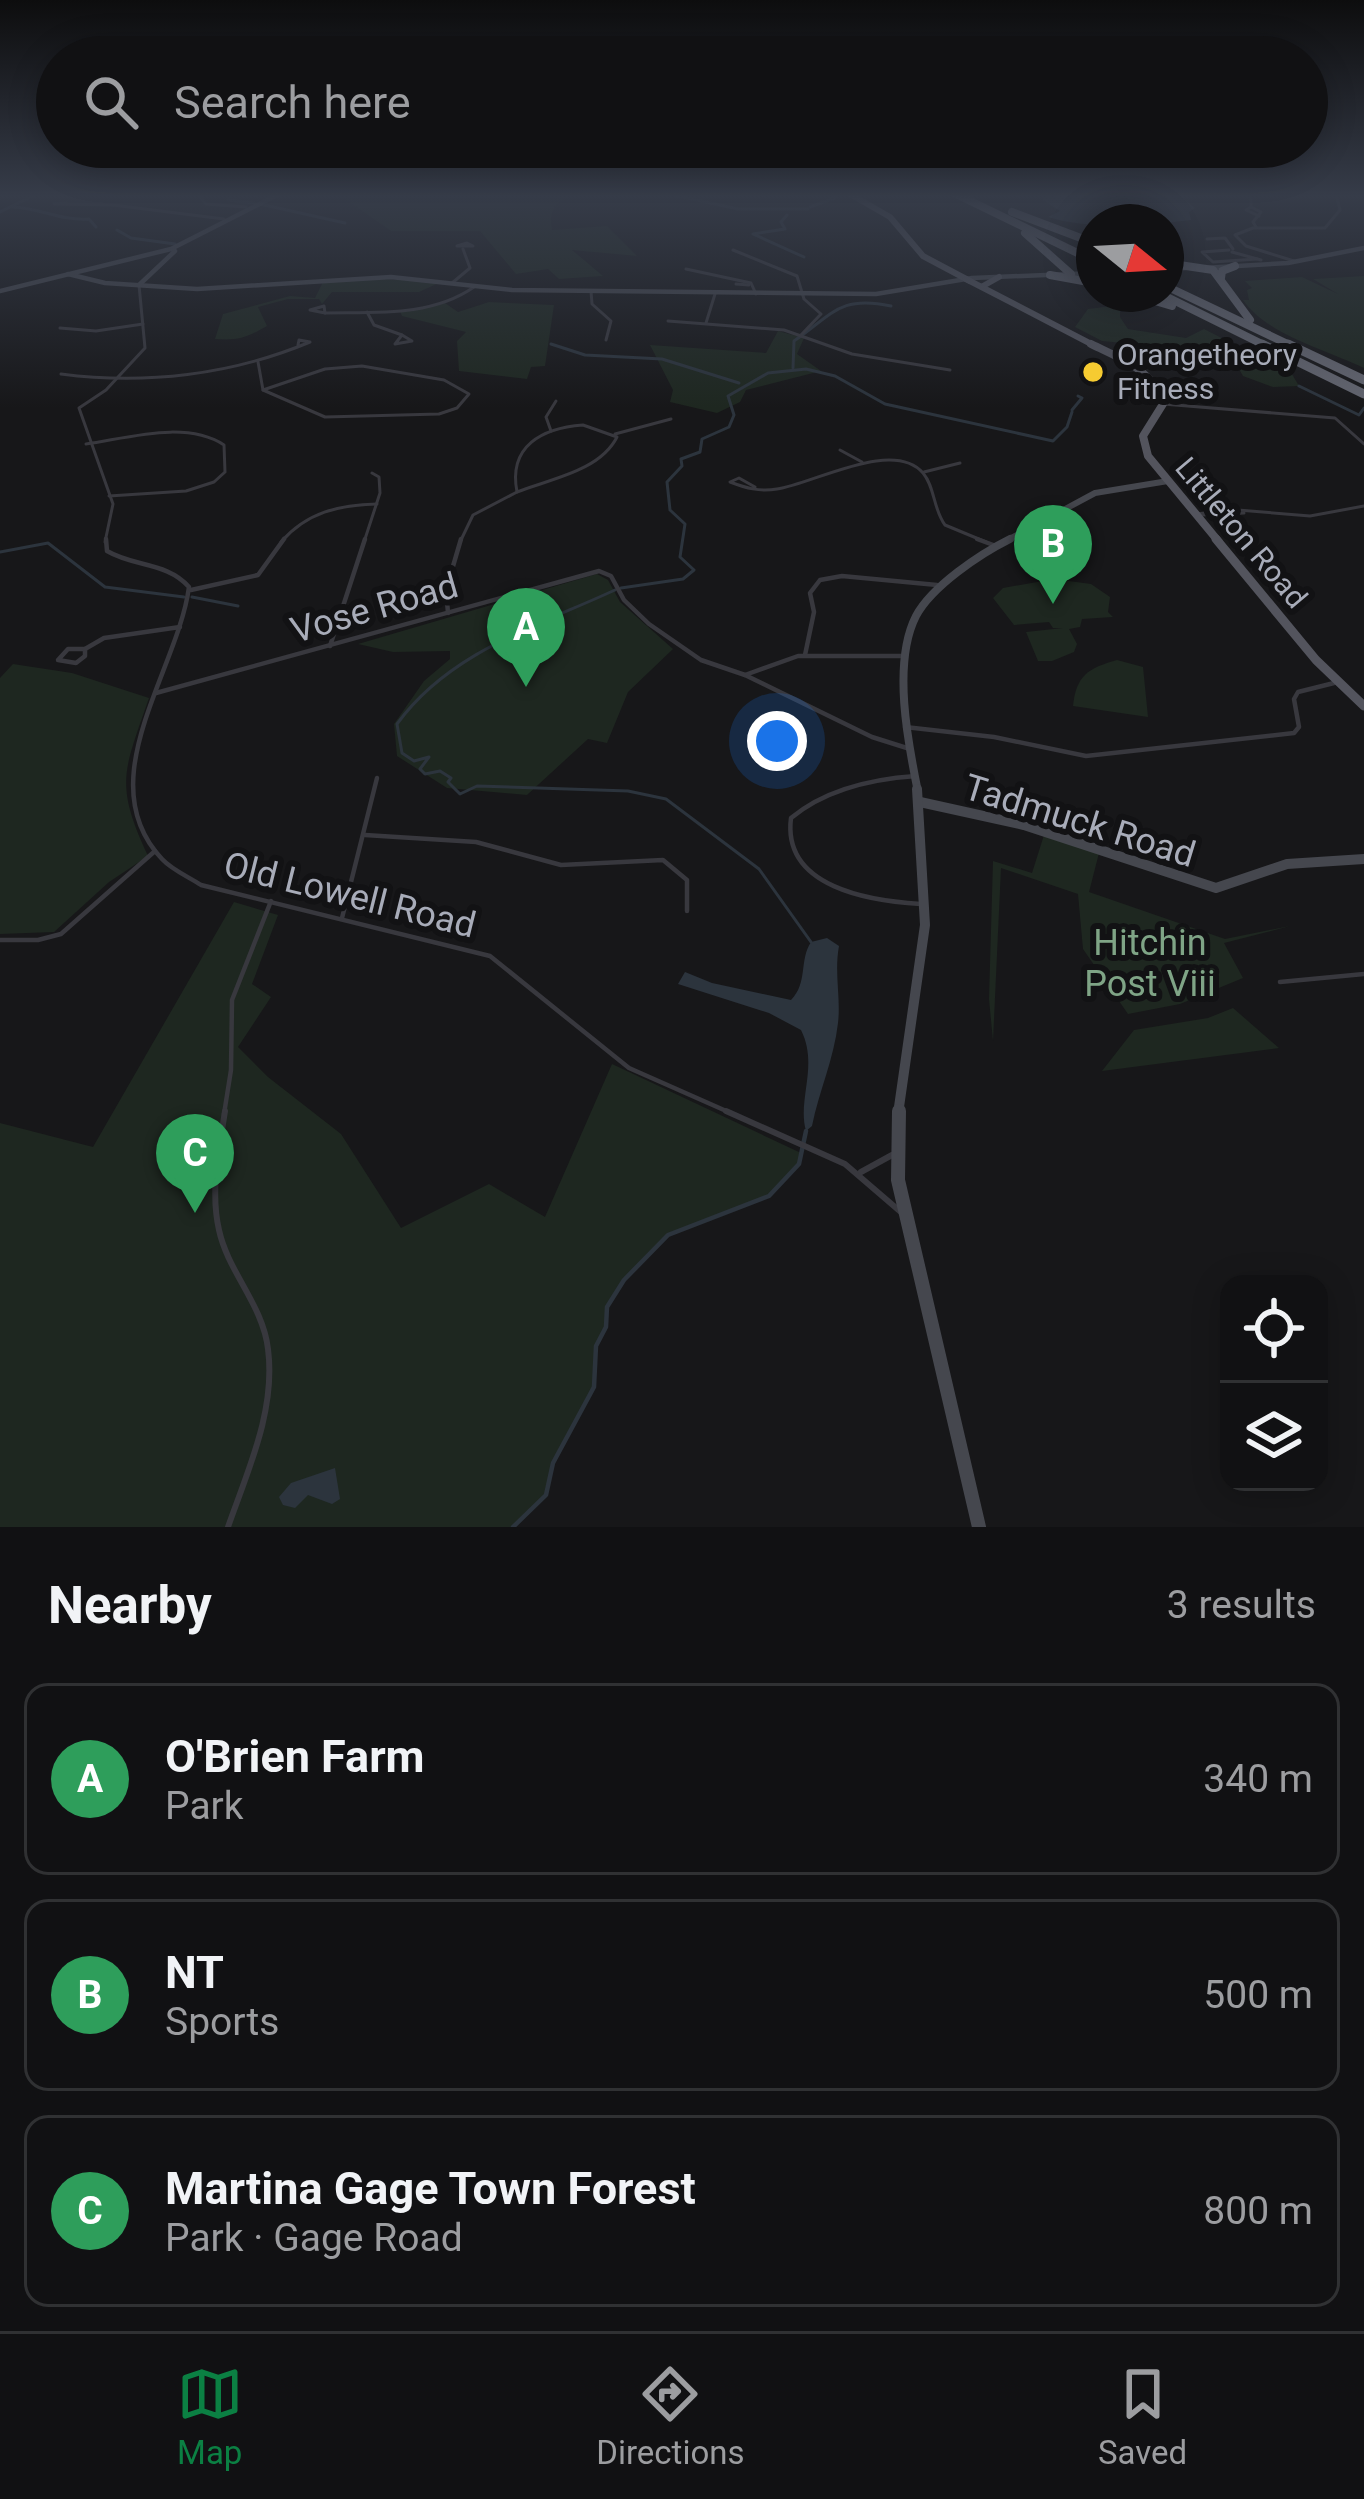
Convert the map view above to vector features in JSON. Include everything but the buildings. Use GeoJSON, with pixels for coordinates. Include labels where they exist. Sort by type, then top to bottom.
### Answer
{"type":"FeatureCollection","features":[{"type":"Feature","properties":{"kind":"highway"},"geometry":{"type":"LineString","coordinates":[[1046,275],[1055,270],[1054,265]]}},
{"type":"Feature","properties":{"kind":"highway"},"geometry":{"type":"LineString","coordinates":[[1062,265],[1076,274]]}},
{"type":"Feature","properties":{"kind":"highway"},"geometry":{"type":"LineString","coordinates":[[1221,278],[1222,271],[1234,266]]}},
{"type":"Feature","properties":{"kind":"highway"},"geometry":{"type":"LineString","coordinates":[[1184,267],[1208,267],[1221,278],[1232,302],[1246,317],[1328,363]]}},
{"type":"Feature","properties":{"kind":"highway"},"geometry":{"type":"LineString","coordinates":[[1046,275],[1076,278]]}},
{"type":"Feature","properties":{"kind":"highway"},"geometry":{"type":"LineString","coordinates":[[1184,295],[1364,380]]}},
{"type":"Feature","properties":{"kind":"highway"},"geometry":{"type":"LineString","coordinates":[[1184,305],[1364,394]]}},
{"type":"Feature","properties":{"kind":"highway"},"geometry":{"type":"LineString","coordinates":[[1180,312],[1253,339]]}},
{"type":"Feature","properties":{"kind":"main road"},"geometry":{"type":"LineString","coordinates":[[0,291],[103,265]]}},
{"type":"Feature","properties":{"kind":"main road"},"geometry":{"type":"LineString","coordinates":[[139,285],[158,265]]}},
{"type":"Feature","properties":{"kind":"main road"},"geometry":{"type":"LineString","coordinates":[[940,265],[1022,306]]}},
{"type":"Feature","properties":{"kind":"main road"},"geometry":{"type":"LineString","coordinates":[[1208,267],[1246,265]]}},
{"type":"Feature","properties":{"kind":"main road"},"geometry":{"type":"LineString","coordinates":[[68,274],[105,284],[236,288],[378,277],[474,286],[715,294],[896,292],[965,279],[1076,274]]}},
{"type":"Feature","properties":{"kind":"main road"},"geometry":{"type":"LineString","coordinates":[[983,286],[999,277]]}},
{"type":"Feature","properties":{"kind":"main road"},"geometry":{"type":"LineString","coordinates":[[965,279],[1143,371],[1160,388],[1163,404]]}},
{"type":"Feature","properties":{"kind":"main road","name":"Littleton Road"},"geometry":{"type":"LineString","coordinates":[[1163,404],[1142,440],[1168,482],[1337,682],[1364,706]]}},
{"type":"Feature","properties":{"kind":"main road"},"geometry":{"type":"LineString","coordinates":[[979,1527],[905,1217],[897,1151],[923,958],[925,904],[920,802],[905,727],[907,655],[917,614],[943,586],[996,546],[1095,494],[1168,482]]}},
{"type":"Feature","properties":{"kind":"main road","name":"Tadmuck Road"},"geometry":{"type":"LineString","coordinates":[[920,802],[1024,825],[1216,888],[1287,864],[1364,860]]}},
{"type":"Feature","properties":{"kind":"street"},"geometry":{"type":"LineString","coordinates":[[452,284],[469,265]]}},
{"type":"Feature","properties":{"kind":"street"},"geometry":{"type":"LineString","coordinates":[[773,265],[794,273],[802,294],[821,316],[801,335]]}},
{"type":"Feature","properties":{"kind":"street"},"geometry":{"type":"LineString","coordinates":[[686,269],[712,282],[722,279],[755,290]]}},
{"type":"Feature","properties":{"kind":"street"},"geometry":{"type":"LineString","coordinates":[[736,284],[755,290]]}},
{"type":"Feature","properties":{"kind":"street"},"geometry":{"type":"LineString","coordinates":[[139,285],[145,348],[114,380],[79,405],[86,444],[114,512],[103,541],[107,551],[121,562],[179,575],[190,590],[258,575],[288,534],[321,512],[347,504],[377,504]]}},
{"type":"Feature","properties":{"kind":"street"},"geometry":{"type":"LineString","coordinates":[[325,313],[367,313],[448,302],[474,286]]}},
{"type":"Feature","properties":{"kind":"street"},"geometry":{"type":"LineString","coordinates":[[590,291],[592,304],[611,321],[606,340]]}},
{"type":"Feature","properties":{"kind":"street"},"geometry":{"type":"LineString","coordinates":[[705,324],[715,294]]}},
{"type":"Feature","properties":{"kind":"street"},"geometry":{"type":"LineString","coordinates":[[367,313],[374,326],[402,335]]}},
{"type":"Feature","properties":{"kind":"street"},"geometry":{"type":"LineString","coordinates":[[668,321],[801,335],[852,354],[950,370]]}},
{"type":"Feature","properties":{"kind":"street"},"geometry":{"type":"LineString","coordinates":[[60,328],[103,331],[144,324]]}},
{"type":"Feature","properties":{"kind":"street"},"geometry":{"type":"LineString","coordinates":[[61,374],[114,380],[259,362],[298,345]]}},
{"type":"Feature","properties":{"kind":"street"},"geometry":{"type":"LineString","coordinates":[[259,362],[263,390]]}},
{"type":"Feature","properties":{"kind":"street"},"geometry":{"type":"LineString","coordinates":[[354,364],[407,371],[459,385],[469,394],[458,408],[443,414],[329,418],[263,390],[313,370],[354,364]]}},
{"type":"Feature","properties":{"kind":"street"},"geometry":{"type":"LineString","coordinates":[[551,431],[546,417],[556,401]]}},
{"type":"Feature","properties":{"kind":"street"},"geometry":{"type":"LineString","coordinates":[[1163,404],[1335,418],[1364,444]]}},
{"type":"Feature","properties":{"kind":"street"},"geometry":{"type":"LineString","coordinates":[[517,492],[513,480],[521,447],[551,431],[595,427],[615,434],[671,419]]}},
{"type":"Feature","properties":{"kind":"street"},"geometry":{"type":"LineString","coordinates":[[86,444],[194,433],[223,443],[225,472],[206,487],[182,493],[142,490],[109,496]]}},
{"type":"Feature","properties":{"kind":"street"},"geometry":{"type":"LineString","coordinates":[[448,613],[445,590],[468,523],[484,506],[612,451],[617,444],[615,434]]}},
{"type":"Feature","properties":{"kind":"street"},"geometry":{"type":"LineString","coordinates":[[840,450],[862,462]]}},
{"type":"Feature","properties":{"kind":"street"},"geometry":{"type":"LineString","coordinates":[[754,487],[808,481],[862,462],[893,460],[924,472],[960,463]]}},
{"type":"Feature","properties":{"kind":"street"},"geometry":{"type":"LineString","coordinates":[[924,472],[931,483],[934,510],[946,526],[996,546]]}},
{"type":"Feature","properties":{"kind":"street"},"geometry":{"type":"LineString","coordinates":[[328,649],[377,504],[381,484],[372,473]]}},
{"type":"Feature","properties":{"kind":"street"},"geometry":{"type":"LineString","coordinates":[[1196,514],[1320,516],[1364,506]]}},
{"type":"Feature","properties":{"kind":"street","name":"Vose Road"},"geometry":{"type":"LineString","coordinates":[[156,693],[328,649],[579,574],[604,572],[624,600],[675,644],[708,664],[745,675],[872,737],[910,749]]}},
{"type":"Feature","properties":{"kind":"street"},"geometry":{"type":"LineString","coordinates":[[806,655],[814,612],[810,593],[820,580],[842,576],[943,586]]}},
{"type":"Feature","properties":{"kind":"street","name":"Old Lowell Road"},"geometry":{"type":"LineString","coordinates":[[190,590],[140,737],[131,786],[132,806],[162,860],[200,885],[490,956],[629,1068],[860,1172],[905,1217]]}},
{"type":"Feature","properties":{"kind":"street"},"geometry":{"type":"LineString","coordinates":[[85,649],[121,633],[180,627]]}},
{"type":"Feature","properties":{"kind":"street"},"geometry":{"type":"LineString","coordinates":[[745,675],[777,660],[806,655],[907,655]]}},
{"type":"Feature","properties":{"kind":"street"},"geometry":{"type":"LineString","coordinates":[[905,727],[994,737],[1071,755],[1183,747],[1294,733],[1299,727],[1294,699],[1298,692],[1337,682]]}},
{"type":"Feature","properties":{"kind":"street"},"geometry":{"type":"LineString","coordinates":[[916,776],[872,783],[806,806],[791,818],[789,833],[810,868],[833,890],[851,897],[925,904]]}},
{"type":"Feature","properties":{"kind":"street"},"geometry":{"type":"LineString","coordinates":[[341,920],[377,778]]}},
{"type":"Feature","properties":{"kind":"street"},"geometry":{"type":"LineString","coordinates":[[365,835],[462,840],[571,866],[663,860],[688,881],[692,896],[687,910]]}},
{"type":"Feature","properties":{"kind":"street"},"geometry":{"type":"LineString","coordinates":[[0,940],[38,940],[61,934],[154,850]]}},
{"type":"Feature","properties":{"kind":"street"},"geometry":{"type":"LineString","coordinates":[[144,863],[162,860]]}},
{"type":"Feature","properties":{"kind":"street"},"geometry":{"type":"LineString","coordinates":[[228,1527],[262,1429],[270,1376],[259,1313],[219,1233],[214,1183],[231,1070],[232,1000],[271,901]]}},
{"type":"Feature","properties":{"kind":"street"},"geometry":{"type":"LineString","coordinates":[[1280,982],[1364,974]]}},
{"type":"Feature","properties":{"kind":"street"},"geometry":{"type":"LineString","coordinates":[[860,1172],[897,1151]]}},
{"type":"Feature","properties":{"kind":"green space"},"geometry":{"type":"Polygon","coordinates":[[[509,265],[590,265],[603,276],[559,279],[548,269],[516,274],[509,265]]]}},
{"type":"Feature","properties":{"kind":"green space"},"geometry":{"type":"Polygon","coordinates":[[[1364,276],[1364,368],[1282,332],[1243,300],[1249,300],[1247,290],[1252,288],[1245,281],[1302,277],[1338,294],[1313,279],[1364,276]]]}},
{"type":"Feature","properties":{"kind":"green space"},"geometry":{"type":"Polygon","coordinates":[[[365,278],[441,282],[419,292],[332,292],[322,304],[319,299],[288,299],[258,307],[267,326],[260,330],[237,339],[215,339],[223,314],[290,296],[315,298],[323,282],[365,278]]]}},
{"type":"Feature","properties":{"kind":"green space"},"geometry":{"type":"Polygon","coordinates":[[[489,302],[554,305],[545,366],[531,367],[527,379],[459,371],[457,341],[466,332],[402,316],[400,311],[445,303],[458,312],[489,302]]]}},
{"type":"Feature","properties":{"kind":"green space"},"geometry":{"type":"Polygon","coordinates":[[[1086,312],[1120,312],[1128,329],[1186,338],[1204,329],[1255,355],[1286,364],[1299,386],[1273,387],[1243,376],[1230,353],[1102,341],[1075,327],[1086,312]]]}},
{"type":"Feature","properties":{"kind":"green space"},"geometry":{"type":"Polygon","coordinates":[[[778,331],[804,338],[797,354],[821,371],[746,390],[740,402],[717,413],[670,402],[673,390],[650,345],[766,353],[778,331]]]}},
{"type":"Feature","properties":{"kind":"green space"},"geometry":{"type":"Polygon","coordinates":[[[597,574],[608,580],[620,602],[673,649],[628,692],[607,743],[588,739],[527,795],[447,788],[397,756],[394,724],[424,681],[450,659],[450,651],[393,652],[358,644],[597,574]]]}},
{"type":"Feature","properties":{"kind":"green space"},"geometry":{"type":"Polygon","coordinates":[[[1054,579],[1091,584],[1110,597],[1108,612],[1113,617],[1082,619],[1080,627],[1069,629],[1077,644],[1074,652],[1038,661],[1026,632],[1063,628],[1053,628],[1049,622],[1014,625],[993,598],[1003,588],[1054,579]]]}},
{"type":"Feature","properties":{"kind":"green space"},"geometry":{"type":"Polygon","coordinates":[[[1117,660],[1143,667],[1148,717],[1073,706],[1085,675],[1117,660]]]}},
{"type":"Feature","properties":{"kind":"green space"},"geometry":{"type":"Polygon","coordinates":[[[13,664],[72,673],[149,698],[126,777],[130,811],[148,856],[109,882],[54,932],[0,934],[0,678],[13,664]]]}},
{"type":"Feature","properties":{"kind":"green space","name":"Hitchin Post Viii"},"geometry":{"type":"Polygon","coordinates":[[[1044,835],[1099,853],[1089,892],[1225,939],[1290,926],[1224,943],[1243,978],[1180,1004],[1128,1014],[1083,949],[1078,894],[1001,868],[993,1041],[989,999],[993,861],[1032,873],[1044,835]]]}},
{"type":"Feature","properties":{"kind":"green space"},"geometry":{"type":"Polygon","coordinates":[[[234,902],[278,915],[252,984],[271,997],[238,1047],[341,1134],[401,1228],[489,1184],[545,1217],[612,1064],[801,1153],[799,1164],[769,1196],[668,1235],[624,1279],[607,1307],[606,1327],[596,1346],[594,1387],[553,1463],[546,1495],[513,1527],[0,1527],[0,1123],[93,1147],[234,902]]]}},
{"type":"Feature","properties":{"kind":"green space","name":"Hitchin Post Viii"},"geometry":{"type":"Polygon","coordinates":[[[1233,1008],[1279,1048],[1102,1071],[1134,1030],[1208,1018],[1233,1008]]]}},
{"type":"Feature","properties":{"kind":"shaded area"},"geometry":{"type":"Polygon","coordinates":[[[827,938],[839,946],[838,1023],[812,1126],[806,1131],[808,1056],[801,1030],[769,1013],[678,984],[685,972],[712,983],[791,1000],[800,986],[811,942],[827,938]]]}},
{"type":"Feature","properties":{"kind":"shaded area"},"geometry":{"type":"Polygon","coordinates":[[[335,1468],[340,1499],[332,1504],[308,1495],[295,1508],[283,1505],[279,1497],[291,1483],[335,1468]]]}},
{"type":"Feature","properties":{"kind":"waterway"},"geometry":{"type":"LineString","coordinates":[[793,368],[794,341],[828,315],[860,303],[891,306]]}},
{"type":"Feature","properties":{"kind":"waterway"},"geometry":{"type":"LineString","coordinates":[[551,344],[585,355],[662,359],[739,383]]}},
{"type":"Feature","properties":{"kind":"waterway"},"geometry":{"type":"LineString","coordinates":[[621,588],[683,579],[694,570],[680,557],[685,524],[670,510],[667,482],[682,466],[681,459],[700,452],[702,439],[729,427],[734,415],[728,396],[768,373],[806,369],[835,376],[885,404],[1053,441],[1067,427],[1072,412]]}},
{"type":"Feature","properties":{"kind":"waterway"},"geometry":{"type":"LineString","coordinates":[[1299,386],[1359,415],[1364,408]]}},
{"type":"Feature","properties":{"kind":"waterway"},"geometry":{"type":"LineString","coordinates":[[1072,410],[1082,398],[1078,396]]}},
{"type":"Feature","properties":{"kind":"waterway"},"geometry":{"type":"LineString","coordinates":[[0,552],[48,543],[105,587],[184,597]]}},
{"type":"Feature","properties":{"kind":"waterway"},"geometry":{"type":"LineString","coordinates":[[615,590],[496,643],[442,678],[397,724],[402,753],[414,761],[429,757],[420,769],[425,774],[440,771],[451,778],[448,782],[460,794],[477,786],[628,791],[666,799],[759,869],[811,942]]}},
{"type":"Feature","properties":{"kind":"waterway"},"geometry":{"type":"LineString","coordinates":[[192,597],[238,606]]}},
{"type":"Feature","properties":{"kind":"waterway"},"geometry":{"type":"LineString","coordinates":[[513,1527],[546,1495],[553,1463],[594,1387],[596,1346],[606,1327],[607,1307],[624,1280],[668,1235],[769,1196],[799,1164],[806,1131]]}},
{"type":"Feature","properties":{"kind":"place","name":"Orangetheory Fitness"},"geometry":{"type":"Point","coordinates":[1093,372]}},
{"type":"Feature","properties":{"kind":"place","name":"NT"},"geometry":{"type":"Point","coordinates":[1053,604]}},
{"type":"Feature","properties":{"kind":"place","name":"O'Brien Farm"},"geometry":{"type":"Point","coordinates":[526,687]}},
{"type":"Feature","properties":{"kind":"place","name":"Martina Gage Town Forest"},"geometry":{"type":"Point","coordinates":[195,1213]}}]}
